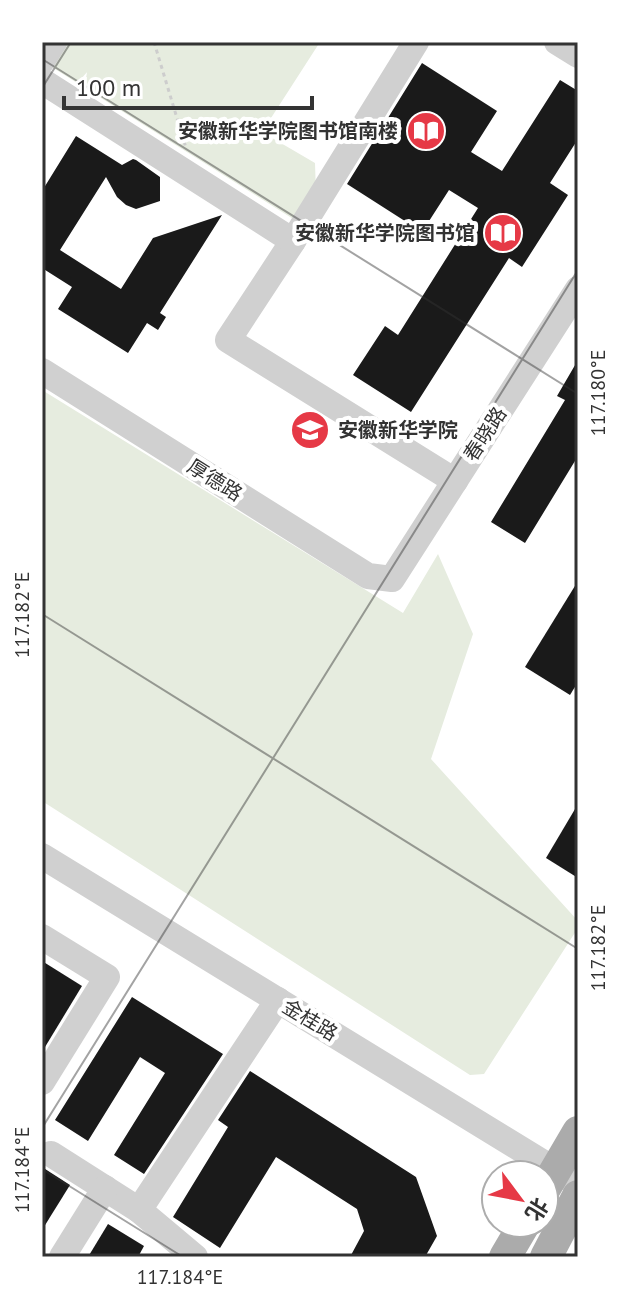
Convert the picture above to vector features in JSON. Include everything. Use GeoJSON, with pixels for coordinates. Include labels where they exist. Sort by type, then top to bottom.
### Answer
{"type":"FeatureCollection","features":[{"type":"Feature","properties":{"kind":"main road"},"geometry":{"type":"LineString","coordinates":[[560,1178],[578,1132]]}},
{"type":"Feature","properties":{"kind":"main road"},"geometry":{"type":"LineString","coordinates":[[546,1257],[578,1196]]}},
{"type":"Feature","properties":{"kind":"main road"},"geometry":{"type":"LineString","coordinates":[[505,1257],[516,1239]]}},
{"type":"Feature","properties":{"kind":"street"},"geometry":{"type":"LineString","coordinates":[[42,61],[54,42]]}},
{"type":"Feature","properties":{"kind":"street"},"geometry":{"type":"LineString","coordinates":[[416,42],[228,340],[455,481]]}},
{"type":"Feature","properties":{"kind":"street"},"geometry":{"type":"LineString","coordinates":[[557,42],[578,55]]}},
{"type":"Feature","properties":{"kind":"street"},"geometry":{"type":"LineString","coordinates":[[42,81],[293,241]]}},
{"type":"Feature","properties":{"kind":"street","name":"春晓路"},"geometry":{"type":"LineString","coordinates":[[392,579],[575,300]]}},
{"type":"Feature","properties":{"kind":"street","name":"厚德路"},"geometry":{"type":"LineString","coordinates":[[42,371],[368,576],[392,579]]}},
{"type":"Feature","properties":{"kind":"street","name":"金桂路"},"geometry":{"type":"LineString","coordinates":[[42,856],[278,1000],[525,1159]]}},
{"type":"Feature","properties":{"kind":"street"},"geometry":{"type":"LineString","coordinates":[[42,937],[107,977],[42,1082]]}},
{"type":"Feature","properties":{"kind":"street"},"geometry":{"type":"LineString","coordinates":[[139,1210],[278,1000]]}},
{"type":"Feature","properties":{"kind":"street"},"geometry":{"type":"LineString","coordinates":[[51,1154],[139,1210],[184,1254]]}},
{"type":"Feature","properties":{"kind":"street"},"geometry":{"type":"LineString","coordinates":[[62,1257],[105,1188]]}},
{"type":"Feature","properties":{"kind":"path"},"geometry":{"type":"LineString","coordinates":[[154,42],[195,179]]}},
{"type":"Feature","properties":{"kind":"shaded area"},"geometry":{"type":"Polygon","coordinates":[[[62,42],[320,42],[262,132],[315,163],[316,194],[298,222],[47,64],[62,42]]]}},
{"type":"Feature","properties":{"kind":"shaded area"},"geometry":{"type":"Polygon","coordinates":[[[42,390],[403,613],[438,554],[473,634],[431,759],[578,921],[578,928],[484,1074],[470,1075],[42,801],[42,390]]]}},
{"type":"Feature","properties":{"kind":"building"},"geometry":{"type":"Polygon","coordinates":[[[422,63],[497,111],[471,152],[502,171],[560,80],[578,91],[578,139],[550,183],[568,195],[522,267],[509,258],[411,412],[353,375],[385,326],[398,335],[478,208],[449,190],[422,232],[347,184],[422,63]]]}},
{"type":"Feature","properties":{"kind":"building"},"geometry":{"type":"Polygon","coordinates":[[[76,136],[122,165],[133,159],[160,177],[160,201],[136,209],[117,197],[106,177],[60,250],[121,289],[153,238],[222,215],[160,313],[166,317],[158,330],[147,323],[128,353],[58,309],[72,287],[42,268],[42,191],[76,136]]]}},
{"type":"Feature","properties":{"kind":"building"},"geometry":{"type":"Polygon","coordinates":[[[578,360],[578,456],[525,543],[491,522],[565,400],[557,396],[578,360]]]}},
{"type":"Feature","properties":{"kind":"building"},"geometry":{"type":"Polygon","coordinates":[[[578,581],[578,682],[570,695],[525,667],[578,581]]]}},
{"type":"Feature","properties":{"kind":"building"},"geometry":{"type":"Polygon","coordinates":[[[578,804],[578,878],[546,858],[578,804]]]}},
{"type":"Feature","properties":{"kind":"building"},"geometry":{"type":"Polygon","coordinates":[[[42,961],[82,986],[42,1052],[42,961]]]}},
{"type":"Feature","properties":{"kind":"building"},"geometry":{"type":"Polygon","coordinates":[[[132,997],[223,1054],[144,1174],[114,1155],[165,1073],[140,1057],[88,1141],[55,1120],[132,997]]]}},
{"type":"Feature","properties":{"kind":"building"},"geometry":{"type":"Polygon","coordinates":[[[250,1071],[416,1177],[437,1236],[425,1257],[350,1257],[364,1231],[357,1209],[276,1157],[220,1248],[173,1217],[228,1127],[218,1120],[250,1071]]]}},
{"type":"Feature","properties":{"kind":"building"},"geometry":{"type":"Polygon","coordinates":[[[42,1167],[70,1185],[42,1230],[42,1167]]]}},
{"type":"Feature","properties":{"kind":"building"},"geometry":{"type":"Polygon","coordinates":[[[108,1224],[144,1246],[138,1257],[88,1257],[108,1224]]]}},
{"type":"Feature","properties":{"kind":"place","name":"安徽新华学院图书馆南楼"},"geometry":{"type":"Point","coordinates":[426,131]}},
{"type":"Feature","properties":{"kind":"place","name":"安徽新华学院图书馆"},"geometry":{"type":"Point","coordinates":[503,233]}},
{"type":"Feature","properties":{"kind":"place","name":"安徽新华学院"},"geometry":{"type":"Point","coordinates":[310,430]}}]}
